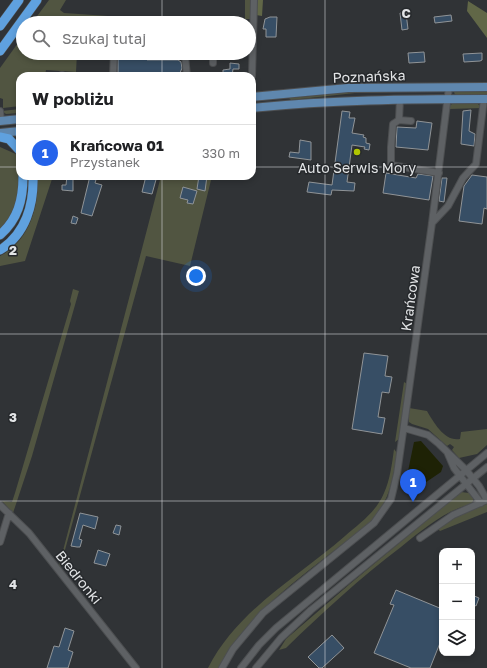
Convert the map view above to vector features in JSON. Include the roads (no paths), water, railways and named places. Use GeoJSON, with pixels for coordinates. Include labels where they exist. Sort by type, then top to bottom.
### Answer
{"type":"FeatureCollection","features":[{"type":"Feature","properties":{"kind":"highway"},"geometry":{"type":"LineString","coordinates":[[0,26],[19,0]]}},
{"type":"Feature","properties":{"kind":"highway"},"geometry":{"type":"LineString","coordinates":[[26,16],[37,0]]}},
{"type":"Feature","properties":{"kind":"highway"},"geometry":{"type":"LineString","coordinates":[[0,52],[16,30]]}},
{"type":"Feature","properties":{"kind":"highway"},"geometry":{"type":"LineString","coordinates":[[0,137],[9,139],[16,147]]}},
{"type":"Feature","properties":{"kind":"highway"},"geometry":{"type":"LineString","coordinates":[[0,235],[12,223],[19,209],[23,180]]}},
{"type":"Feature","properties":{"kind":"highway"},"geometry":{"type":"LineString","coordinates":[[0,250],[13,239],[27,217],[32,198],[33,180]]}},
{"type":"Feature","properties":{"kind":"main road","name":"Poznańska"},"geometry":{"type":"LineString","coordinates":[[256,97],[348,88],[487,87]]}},
{"type":"Feature","properties":{"kind":"main road","name":"Poznańska"},"geometry":{"type":"LineString","coordinates":[[256,108],[301,103],[400,99],[486,99]]}},
{"type":"Feature","properties":{"kind":"main road"},"geometry":{"type":"LineString","coordinates":[[0,121],[16,119]]}},
{"type":"Feature","properties":{"kind":"main road"},"geometry":{"type":"LineString","coordinates":[[0,133],[16,131]]}},
{"type":"Feature","properties":{"kind":"street"},"geometry":{"type":"LineString","coordinates":[[254,0],[254,16]]}},
{"type":"Feature","properties":{"kind":"street"},"geometry":{"type":"LineString","coordinates":[[113,72],[114,60]]}},
{"type":"Feature","properties":{"kind":"street"},"geometry":{"type":"LineString","coordinates":[[183,60],[186,72]]}},
{"type":"Feature","properties":{"kind":"street"},"geometry":{"type":"LineString","coordinates":[[252,60],[252,72]]}},
{"type":"Feature","properties":{"kind":"street","name":"Krańcowa"},"geometry":{"type":"LineString","coordinates":[[222,668],[233,649],[263,613],[374,523],[391,499],[397,474],[404,428],[439,173],[449,87]]}},
{"type":"Feature","properties":{"kind":"street"},"geometry":{"type":"LineString","coordinates":[[399,120],[400,99]]}},
{"type":"Feature","properties":{"kind":"street"},"geometry":{"type":"LineString","coordinates":[[432,223],[448,206],[463,178],[476,164],[486,99]]}},
{"type":"Feature","properties":{"kind":"street"},"geometry":{"type":"LineString","coordinates":[[0,111],[0,121]]}},
{"type":"Feature","properties":{"kind":"street"},"geometry":{"type":"LineString","coordinates":[[410,121],[399,120],[393,124],[391,165],[439,173]]}},
{"type":"Feature","properties":{"kind":"street"},"geometry":{"type":"LineString","coordinates":[[404,428],[428,435],[474,478],[485,501]]}},
{"type":"Feature","properties":{"kind":"street"},"geometry":{"type":"LineString","coordinates":[[241,668],[259,645],[276,628],[487,453]]}},
{"type":"Feature","properties":{"kind":"street"},"geometry":{"type":"LineString","coordinates":[[448,454],[459,475],[466,484],[485,501]]}},
{"type":"Feature","properties":{"kind":"street"},"geometry":{"type":"LineString","coordinates":[[256,668],[281,638],[311,610],[487,467]]}},
{"type":"Feature","properties":{"kind":"street"},"geometry":{"type":"LineString","coordinates":[[420,538],[453,515],[485,501]]}},
{"type":"Feature","properties":{"kind":"street","name":"Biedronki"},"geometry":{"type":"LineString","coordinates":[[0,505],[9,512],[28,533],[136,668]]}},
{"type":"Feature","properties":{"kind":"street"},"geometry":{"type":"LineString","coordinates":[[0,542],[9,512]]}},
{"type":"Feature","properties":{"kind":"place","name":"Auto Serwis Mory"},"geometry":{"type":"Point","coordinates":[357,152]}},
{"type":"Feature","properties":{"kind":"place","name":"Krańcowa 01"},"geometry":{"type":"Point","coordinates":[413,502]}}]}
